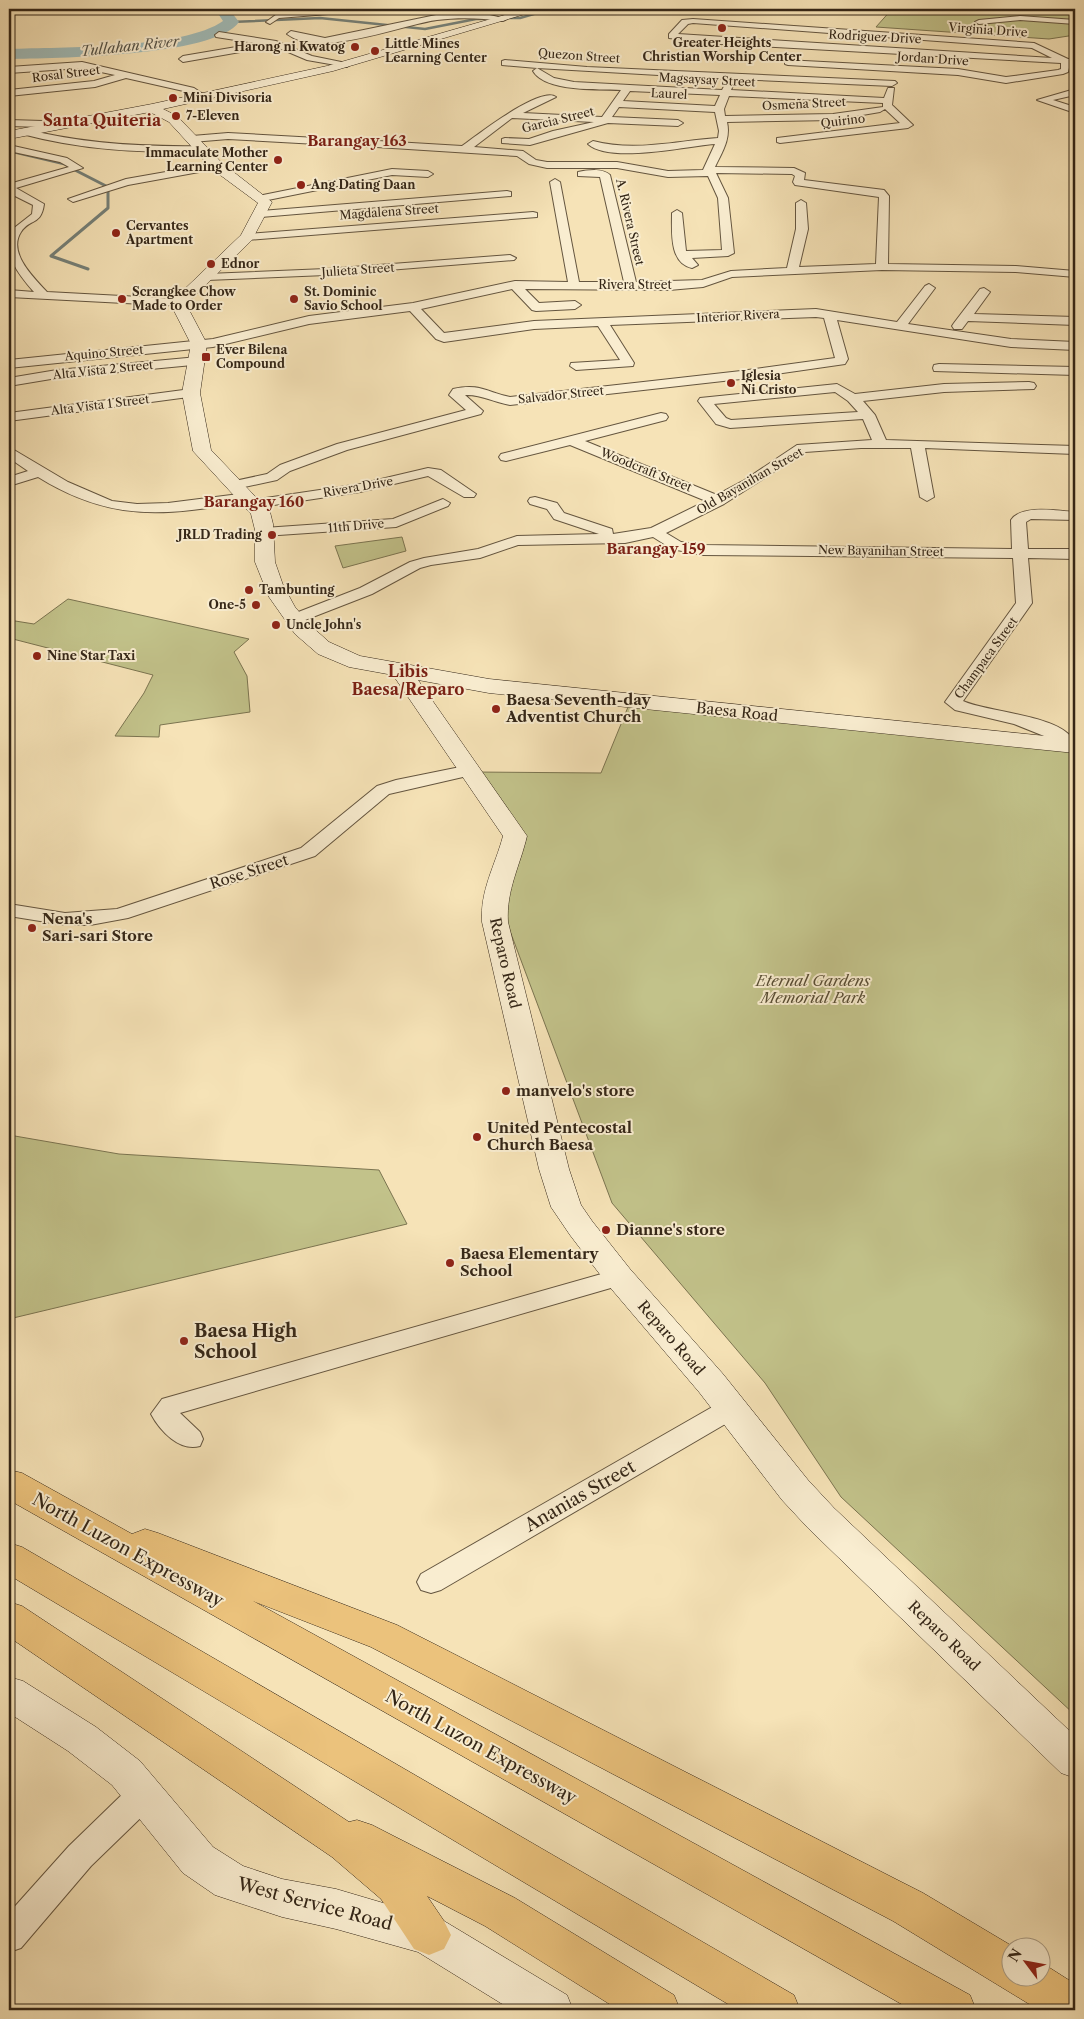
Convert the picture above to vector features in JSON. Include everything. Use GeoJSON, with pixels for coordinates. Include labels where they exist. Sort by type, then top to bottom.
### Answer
{"type":"FeatureCollection","features":[{"type":"Feature","properties":{"kind":"highway","name":"North Luzon Expressway"},"geometry":{"type":"LineString","coordinates":[[9,1483],[954,2010]]}},
{"type":"Feature","properties":{"kind":"highway"},"geometry":{"type":"LineString","coordinates":[[48,1506],[384,1636],[908,1907],[1002,1964]]}},
{"type":"Feature","properties":{"kind":"highway"},"geometry":{"type":"LineString","coordinates":[[9,1557],[778,2010]]}},
{"type":"Feature","properties":{"kind":"highway"},"geometry":{"type":"LineString","coordinates":[[9,1617],[347,1844],[396,1885],[430,1935]]}},
{"type":"Feature","properties":{"kind":"highway"},"geometry":{"type":"LineString","coordinates":[[272,1793],[500,1912],[658,2010]]}},
{"type":"Feature","properties":{"kind":"highway"},"geometry":{"type":"LineString","coordinates":[[1039,1986],[1075,2008]]}},
{"type":"Feature","properties":{"kind":"main road"},"geometry":{"type":"LineString","coordinates":[[9,135],[152,108],[347,64],[537,9]]}},
{"type":"Feature","properties":{"kind":"main road"},"geometry":{"type":"LineString","coordinates":[[152,108],[173,119],[217,166],[263,198],[266,204],[247,237],[178,303],[180,314],[198,353],[191,393],[202,451],[245,495],[264,521],[265,560],[269,581],[278,598],[320,647],[341,658],[400,670]]}},
{"type":"Feature","properties":{"kind":"main road","name":"Baesa Road"},"geometry":{"type":"LineString","coordinates":[[400,670],[462,682],[614,700],[1069,746]]}},
{"type":"Feature","properties":{"kind":"main road","name":"Reparo Road"},"geometry":{"type":"LineString","coordinates":[[400,670],[515,836],[499,878],[493,907],[558,1184],[566,1207],[619,1277],[710,1383],[730,1410],[821,1518],[1075,1761]]}},
{"type":"Feature","properties":{"kind":"main road","name":"West Service Road"},"geometry":{"type":"LineString","coordinates":[[9,1693],[82,1739],[126,1773],[145,1793],[198,1860],[230,1881],[282,1898],[336,1909],[430,1935],[551,2010]]}},
{"type":"Feature","properties":{"kind":"street"},"geometry":{"type":"LineString","coordinates":[[270,22],[277,16],[325,12]]}},
{"type":"Feature","properties":{"kind":"street"},"geometry":{"type":"LineString","coordinates":[[291,34],[325,41],[456,14],[481,14],[502,19]]}},
{"type":"Feature","properties":{"kind":"street"},"geometry":{"type":"LineString","coordinates":[[979,22],[1020,18],[1075,23]]}},
{"type":"Feature","properties":{"kind":"street","name":"Virginia Drive"},"geometry":{"type":"LineString","coordinates":[[672,37],[686,22],[693,21],[1034,46],[1071,61]]}},
{"type":"Feature","properties":{"kind":"street"},"geometry":{"type":"LineString","coordinates":[[1049,27],[1075,23]]}},
{"type":"Feature","properties":{"kind":"street"},"geometry":{"type":"LineString","coordinates":[[355,27],[370,32]]}},
{"type":"Feature","properties":{"kind":"street"},"geometry":{"type":"LineString","coordinates":[[219,35],[276,44],[310,58],[347,64]]}},
{"type":"Feature","properties":{"kind":"street","name":"Rodriguez Drive"},"geometry":{"type":"LineString","coordinates":[[672,37],[1071,61]]}},
{"type":"Feature","properties":{"kind":"street"},"geometry":{"type":"LineString","coordinates":[[183,59],[202,54],[276,44]]}},
{"type":"Feature","properties":{"kind":"street","name":"Jordan Drive"},"geometry":{"type":"LineString","coordinates":[[788,62],[958,72],[1014,80],[1066,70],[1071,61]]}},
{"type":"Feature","properties":{"kind":"street","name":"Quezon Street"},"geometry":{"type":"LineString","coordinates":[[505,63],[892,83]]}},
{"type":"Feature","properties":{"kind":"street"},"geometry":{"type":"LineString","coordinates":[[9,70],[82,65],[191,90],[201,96]]}},
{"type":"Feature","properties":{"kind":"street","name":"Magsaysay Street"},"geometry":{"type":"LineString","coordinates":[[542,66],[536,72],[538,75],[555,81],[586,86],[888,104]]}},
{"type":"Feature","properties":{"kind":"street"},"geometry":{"type":"LineString","coordinates":[[888,104],[892,83],[898,69]]}},
{"type":"Feature","properties":{"kind":"street","name":"Rosal Street"},"geometry":{"type":"LineString","coordinates":[[9,93],[95,84],[126,75]]}},
{"type":"Feature","properties":{"kind":"street"},"geometry":{"type":"LineString","coordinates":[[710,171],[719,156],[724,131],[719,109],[732,76]]}},
{"type":"Feature","properties":{"kind":"street","name":"Garcia Street"},"geometry":{"type":"LineString","coordinates":[[479,139],[530,142],[556,133],[588,127],[604,121],[627,89]]}},
{"type":"Feature","properties":{"kind":"street"},"geometry":{"type":"LineString","coordinates":[[1075,92],[1042,100],[1075,110]]}},
{"type":"Feature","properties":{"kind":"street"},"geometry":{"type":"LineString","coordinates":[[465,149],[510,115],[551,98]]}},
{"type":"Feature","properties":{"kind":"street","name":"Laurel"},"geometry":{"type":"LineString","coordinates":[[617,104],[719,109]]}},
{"type":"Feature","properties":{"kind":"street","name":"Osmeña Street"},"geometry":{"type":"LineString","coordinates":[[722,120],[832,117],[875,110],[888,104]]}},
{"type":"Feature","properties":{"kind":"street","name":"Quirino"},"geometry":{"type":"LineString","coordinates":[[780,140],[905,126],[908,123],[888,104]]}},
{"type":"Feature","properties":{"kind":"street"},"geometry":{"type":"LineString","coordinates":[[1059,106],[1075,105]]}},
{"type":"Feature","properties":{"kind":"street"},"geometry":{"type":"LineString","coordinates":[[510,115],[604,121],[678,123]]}},
{"type":"Feature","properties":{"kind":"street"},"geometry":{"type":"LineString","coordinates":[[9,123],[58,126]]}},
{"type":"Feature","properties":{"kind":"street"},"geometry":{"type":"LineString","coordinates":[[25,132],[42,137],[91,143],[202,149]]}},
{"type":"Feature","properties":{"kind":"street"},"geometry":{"type":"LineString","coordinates":[[192,139],[228,136],[335,142]]}},
{"type":"Feature","properties":{"kind":"street"},"geometry":{"type":"LineString","coordinates":[[593,144],[604,149],[633,150],[690,142],[722,141]]}},
{"type":"Feature","properties":{"kind":"street"},"geometry":{"type":"LineString","coordinates":[[361,143],[523,154],[533,162],[546,165],[617,165],[662,173],[710,171],[794,172],[801,175],[799,183],[880,192],[884,196],[882,267]]}},
{"type":"Feature","properties":{"kind":"street"},"geometry":{"type":"LineString","coordinates":[[9,148],[63,160],[78,168],[9,188]]}},
{"type":"Feature","properties":{"kind":"street"},"geometry":{"type":"LineString","coordinates":[[73,200],[126,182],[217,166]]}},
{"type":"Feature","properties":{"kind":"street"},"geometry":{"type":"LineString","coordinates":[[682,255],[726,254],[724,232],[725,202],[718,181],[710,171]]}},
{"type":"Feature","properties":{"kind":"street"},"geometry":{"type":"LineString","coordinates":[[263,198],[392,172],[428,174]]}},
{"type":"Feature","properties":{"kind":"street","name":"A. Rivera Street"},"geometry":{"type":"LineString","coordinates":[[564,174],[599,173],[605,176],[631,286]]}},
{"type":"Feature","properties":{"kind":"street"},"geometry":{"type":"LineString","coordinates":[[107,178],[126,182]]}},
{"type":"Feature","properties":{"kind":"street"},"geometry":{"type":"LineString","coordinates":[[555,182],[574,285]]}},
{"type":"Feature","properties":{"kind":"street"},"geometry":{"type":"LineString","coordinates":[[9,188],[39,204],[37,215],[12,234],[16,260],[43,295]]}},
{"type":"Feature","properties":{"kind":"street"},"geometry":{"type":"LineString","coordinates":[[261,214],[507,194]]}},
{"type":"Feature","properties":{"kind":"street"},"geometry":{"type":"LineString","coordinates":[[792,271],[802,229],[801,203]]}},
{"type":"Feature","properties":{"kind":"street"},"geometry":{"type":"LineString","coordinates":[[677,213],[678,246],[682,255],[708,282]]}},
{"type":"Feature","properties":{"kind":"street","name":"Magdalena Street"},"geometry":{"type":"LineString","coordinates":[[247,237],[533,215]]}},
{"type":"Feature","properties":{"kind":"street"},"geometry":{"type":"LineString","coordinates":[[9,221],[27,223]]}},
{"type":"Feature","properties":{"kind":"street","name":"Julieta Street"},"geometry":{"type":"LineString","coordinates":[[207,277],[326,272],[493,256],[510,258]]}},
{"type":"Feature","properties":{"kind":"street"},"geometry":{"type":"LineString","coordinates":[[1075,262],[963,257],[958,267],[960,279],[1075,285]]}},
{"type":"Feature","properties":{"kind":"street","name":"Rivera Street"},"geometry":{"type":"LineString","coordinates":[[198,353],[316,319],[413,307],[515,285],[631,286],[708,282],[722,275],[730,274],[882,267],[958,267],[1075,274]]}},
{"type":"Feature","properties":{"kind":"street"},"geometry":{"type":"LineString","coordinates":[[515,285],[536,307],[575,305]]}},
{"type":"Feature","properties":{"kind":"street"},"geometry":{"type":"LineString","coordinates":[[901,325],[929,288]]}},
{"type":"Feature","properties":{"kind":"street"},"geometry":{"type":"LineString","coordinates":[[982,387],[958,335],[966,317],[984,292]]}},
{"type":"Feature","properties":{"kind":"street"},"geometry":{"type":"LineString","coordinates":[[9,294],[178,303]]}},
{"type":"Feature","properties":{"kind":"street","name":"Interior Rivera"},"geometry":{"type":"LineString","coordinates":[[413,307],[444,338],[534,325],[829,314],[1011,343],[1075,346]]}},
{"type":"Feature","properties":{"kind":"street","name":"Salvador Street"},"geometry":{"type":"LineString","coordinates":[[245,495],[285,468],[342,447],[476,411],[456,395],[458,392],[478,390],[496,398],[510,401],[740,376],[840,361],[842,359],[829,314]]}},
{"type":"Feature","properties":{"kind":"street"},"geometry":{"type":"LineString","coordinates":[[966,317],[1075,321]]}},
{"type":"Feature","properties":{"kind":"street"},"geometry":{"type":"LineString","coordinates":[[576,366],[628,363],[602,322]]}},
{"type":"Feature","properties":{"kind":"street","name":"Aquino Street"},"geometry":{"type":"LineString","coordinates":[[9,364],[198,353]]}},
{"type":"Feature","properties":{"kind":"street","name":"Alta Vista 2 Street"},"geometry":{"type":"LineString","coordinates":[[9,382],[198,353]]}},
{"type":"Feature","properties":{"kind":"street"},"geometry":{"type":"LineString","coordinates":[[939,368],[1075,371]]}},
{"type":"Feature","properties":{"kind":"street"},"geometry":{"type":"LineString","coordinates":[[852,398],[910,390],[1030,386]]}},
{"type":"Feature","properties":{"kind":"street"},"geometry":{"type":"LineString","coordinates":[[868,415],[730,424],[721,422],[705,400],[837,388],[852,398],[868,415],[881,444]]}},
{"type":"Feature","properties":{"kind":"street","name":"Alta Vista 1 Street"},"geometry":{"type":"LineString","coordinates":[[9,417],[191,393]]}},
{"type":"Feature","properties":{"kind":"street"},"geometry":{"type":"LineString","coordinates":[[506,457],[661,417]]}},
{"type":"Feature","properties":{"kind":"street","name":"Woodcraft Street"},"geometry":{"type":"LineString","coordinates":[[574,441],[719,500]]}},
{"type":"Feature","properties":{"kind":"street"},"geometry":{"type":"LineString","coordinates":[[917,444],[927,497]]}},
{"type":"Feature","properties":{"kind":"street","name":"Old Bayanihan Street"},"geometry":{"type":"LineString","coordinates":[[294,618],[366,591],[415,565],[429,561],[480,553],[518,541],[622,538],[655,532],[748,484],[802,448],[917,444],[1075,450]]}},
{"type":"Feature","properties":{"kind":"street"},"geometry":{"type":"LineString","coordinates":[[9,451],[37,473],[118,507],[153,508],[245,495]]}},
{"type":"Feature","properties":{"kind":"street","name":"Rivera Drive"},"geometry":{"type":"LineString","coordinates":[[245,495],[360,488],[455,468]]}},
{"type":"Feature","properties":{"kind":"street"},"geometry":{"type":"LineString","coordinates":[[9,482],[37,473]]}},
{"type":"Feature","properties":{"kind":"street"},"geometry":{"type":"LineString","coordinates":[[434,473],[469,494]]}},
{"type":"Feature","properties":{"kind":"street"},"geometry":{"type":"LineString","coordinates":[[535,501],[552,506],[559,516],[622,538]]}},
{"type":"Feature","properties":{"kind":"street","name":"11th Drive"},"geometry":{"type":"LineString","coordinates":[[264,532],[396,523],[443,503]]}},
{"type":"Feature","properties":{"kind":"street"},"geometry":{"type":"LineString","coordinates":[[1020,553],[1018,520],[1020,517],[1029,515],[1075,516]]}},
{"type":"Feature","properties":{"kind":"street","name":"New Bayanihan Street"},"geometry":{"type":"LineString","coordinates":[[655,532],[677,546],[702,550],[1075,554]]}},
{"type":"Feature","properties":{"kind":"street","name":"Champaca Street"},"geometry":{"type":"LineString","coordinates":[[1020,553],[1024,603],[1022,608],[954,702],[961,707],[996,713],[1043,729],[1063,738],[1069,746]]}},
{"type":"Feature","properties":{"kind":"street","name":"Rose Street"},"geometry":{"type":"LineString","coordinates":[[9,910],[67,921],[89,920],[121,914],[302,854],[317,845],[383,790],[396,785],[470,770]]}},
{"type":"Feature","properties":{"kind":"street"},"geometry":{"type":"LineString","coordinates":[[190,1439],[164,1414],[171,1406],[619,1277]]}},
{"type":"Feature","properties":{"kind":"street","name":"Ananias Street"},"geometry":{"type":"LineString","coordinates":[[431,1582],[730,1410]]}},
{"type":"Feature","properties":{"kind":"street"},"geometry":{"type":"LineString","coordinates":[[9,1937],[80,1856],[145,1793]]}},
{"type":"Feature","properties":{"kind":"green space"},"geometry":{"type":"Polygon","coordinates":[[[892,9],[1075,9],[1075,35],[1049,39],[876,27],[892,9]]]}},
{"type":"Feature","properties":{"kind":"green space"},"geometry":{"type":"Polygon","coordinates":[[[402,537],[406,551],[343,568],[335,546],[402,537]]]}},
{"type":"Feature","properties":{"kind":"green space"},"geometry":{"type":"Polygon","coordinates":[[[68,599],[249,639],[234,652],[247,676],[250,712],[160,725],[159,737],[115,736],[144,693],[153,675],[9,638],[9,620],[34,624],[68,599]]]}},
{"type":"Feature","properties":{"kind":"green space","name":"Eternal Gardens Memorial Park"},"geometry":{"type":"Polygon","coordinates":[[[628,707],[1075,752],[1075,1715],[841,1497],[765,1383],[612,1203],[501,907],[522,836],[474,772],[601,773],[628,707]]]}},
{"type":"Feature","properties":{"kind":"green space"},"geometry":{"type":"Polygon","coordinates":[[[9,1135],[119,1154],[379,1170],[407,1224],[9,1319],[9,1135]]]}},
{"type":"Feature","properties":{"kind":"waterway","name":"Tullahan River"},"geometry":{"type":"LineString","coordinates":[[9,54],[91,51],[194,39],[218,32],[231,22],[222,9]]}},
{"type":"Feature","properties":{"kind":"waterway"},"geometry":{"type":"LineString","coordinates":[[503,18],[520,18],[551,9]]}},
{"type":"Feature","properties":{"kind":"waterway"},"geometry":{"type":"LineString","coordinates":[[231,22],[320,18],[425,29],[476,19],[491,19]]}},
{"type":"Feature","properties":{"kind":"waterway"},"geometry":{"type":"LineString","coordinates":[[9,151],[64,164],[73,169]]}},
{"type":"Feature","properties":{"kind":"waterway"},"geometry":{"type":"LineString","coordinates":[[71,168],[108,187],[108,208],[51,256],[88,269]]}},
{"type":"Feature","properties":{"kind":"tunnel"},"geometry":{"type":"LineString","coordinates":[[335,142],[361,143]]}},
{"type":"Feature","properties":{"kind":"place","name":"Greater Heights Christian Worship Center"},"geometry":{"type":"Point","coordinates":[722,28]}},
{"type":"Feature","properties":{"kind":"place","name":"Harong ni Kwatog"},"geometry":{"type":"Point","coordinates":[355,47]}},
{"type":"Feature","properties":{"kind":"place","name":"Little Mines Learning Center"},"geometry":{"type":"Point","coordinates":[375,51]}},
{"type":"Feature","properties":{"kind":"place","name":"Mini Divisoria"},"geometry":{"type":"Point","coordinates":[173,98]}},
{"type":"Feature","properties":{"kind":"place","name":"7-Eleven"},"geometry":{"type":"Point","coordinates":[176,116]}},
{"type":"Feature","properties":{"kind":"place","name":"Immaculate Mother Learning Center"},"geometry":{"type":"Point","coordinates":[278,160]}},
{"type":"Feature","properties":{"kind":"place","name":"Ang Dating Daan"},"geometry":{"type":"Point","coordinates":[301,185]}},
{"type":"Feature","properties":{"kind":"place","name":"Cervantes Apartment"},"geometry":{"type":"Point","coordinates":[116,233]}},
{"type":"Feature","properties":{"kind":"place","name":"Ednor"},"geometry":{"type":"Point","coordinates":[211,264]}},
{"type":"Feature","properties":{"kind":"place","name":"Scrangkee Chow Made to Order"},"geometry":{"type":"Point","coordinates":[122,299]}},
{"type":"Feature","properties":{"kind":"place","name":"St. Dominic Savio School"},"geometry":{"type":"Point","coordinates":[294,299]}},
{"type":"Feature","properties":{"kind":"place","name":"Ever Bilena Compound"},"geometry":{"type":"Point","coordinates":[206,357]}},
{"type":"Feature","properties":{"kind":"place","name":"Iglesia Ni Cristo"},"geometry":{"type":"Point","coordinates":[731,383]}},
{"type":"Feature","properties":{"kind":"place","name":"JRLD Trading"},"geometry":{"type":"Point","coordinates":[272,535]}},
{"type":"Feature","properties":{"kind":"place","name":"Tambunting"},"geometry":{"type":"Point","coordinates":[249,590]}},
{"type":"Feature","properties":{"kind":"place","name":"One-5"},"geometry":{"type":"Point","coordinates":[256,605]}},
{"type":"Feature","properties":{"kind":"place","name":"Uncle John's"},"geometry":{"type":"Point","coordinates":[276,625]}},
{"type":"Feature","properties":{"kind":"place","name":"Nine Star Taxi"},"geometry":{"type":"Point","coordinates":[37,656]}},
{"type":"Feature","properties":{"kind":"place","name":"Baesa Seventh-day Adventist Church"},"geometry":{"type":"Point","coordinates":[496,709]}},
{"type":"Feature","properties":{"kind":"place","name":"Nena's Sari-sari Store"},"geometry":{"type":"Point","coordinates":[32,928]}},
{"type":"Feature","properties":{"kind":"place","name":"manvelo's store"},"geometry":{"type":"Point","coordinates":[506,1091]}},
{"type":"Feature","properties":{"kind":"place","name":"United Pentecostal Church Baesa"},"geometry":{"type":"Point","coordinates":[477,1137]}},
{"type":"Feature","properties":{"kind":"place","name":"Dianne's store"},"geometry":{"type":"Point","coordinates":[606,1230]}},
{"type":"Feature","properties":{"kind":"place","name":"Baesa Elementary School"},"geometry":{"type":"Point","coordinates":[450,1263]}},
{"type":"Feature","properties":{"kind":"place","name":"Baesa High School"},"geometry":{"type":"Point","coordinates":[184,1341]}},
{"type":"Feature","properties":{"kind":"district","name":"Santa Quiteria"},"geometry":{"type":"Point","coordinates":[102,120]}},
{"type":"Feature","properties":{"kind":"district","name":"Barangay 163"},"geometry":{"type":"Point","coordinates":[357,141]}},
{"type":"Feature","properties":{"kind":"district","name":"Barangay 160"},"geometry":{"type":"Point","coordinates":[254,502]}},
{"type":"Feature","properties":{"kind":"district","name":"Barangay 159"},"geometry":{"type":"Point","coordinates":[656,549]}},
{"type":"Feature","properties":{"kind":"district","name":"Libis Baesa/Reparo"},"geometry":{"type":"Point","coordinates":[408,680]}}]}
